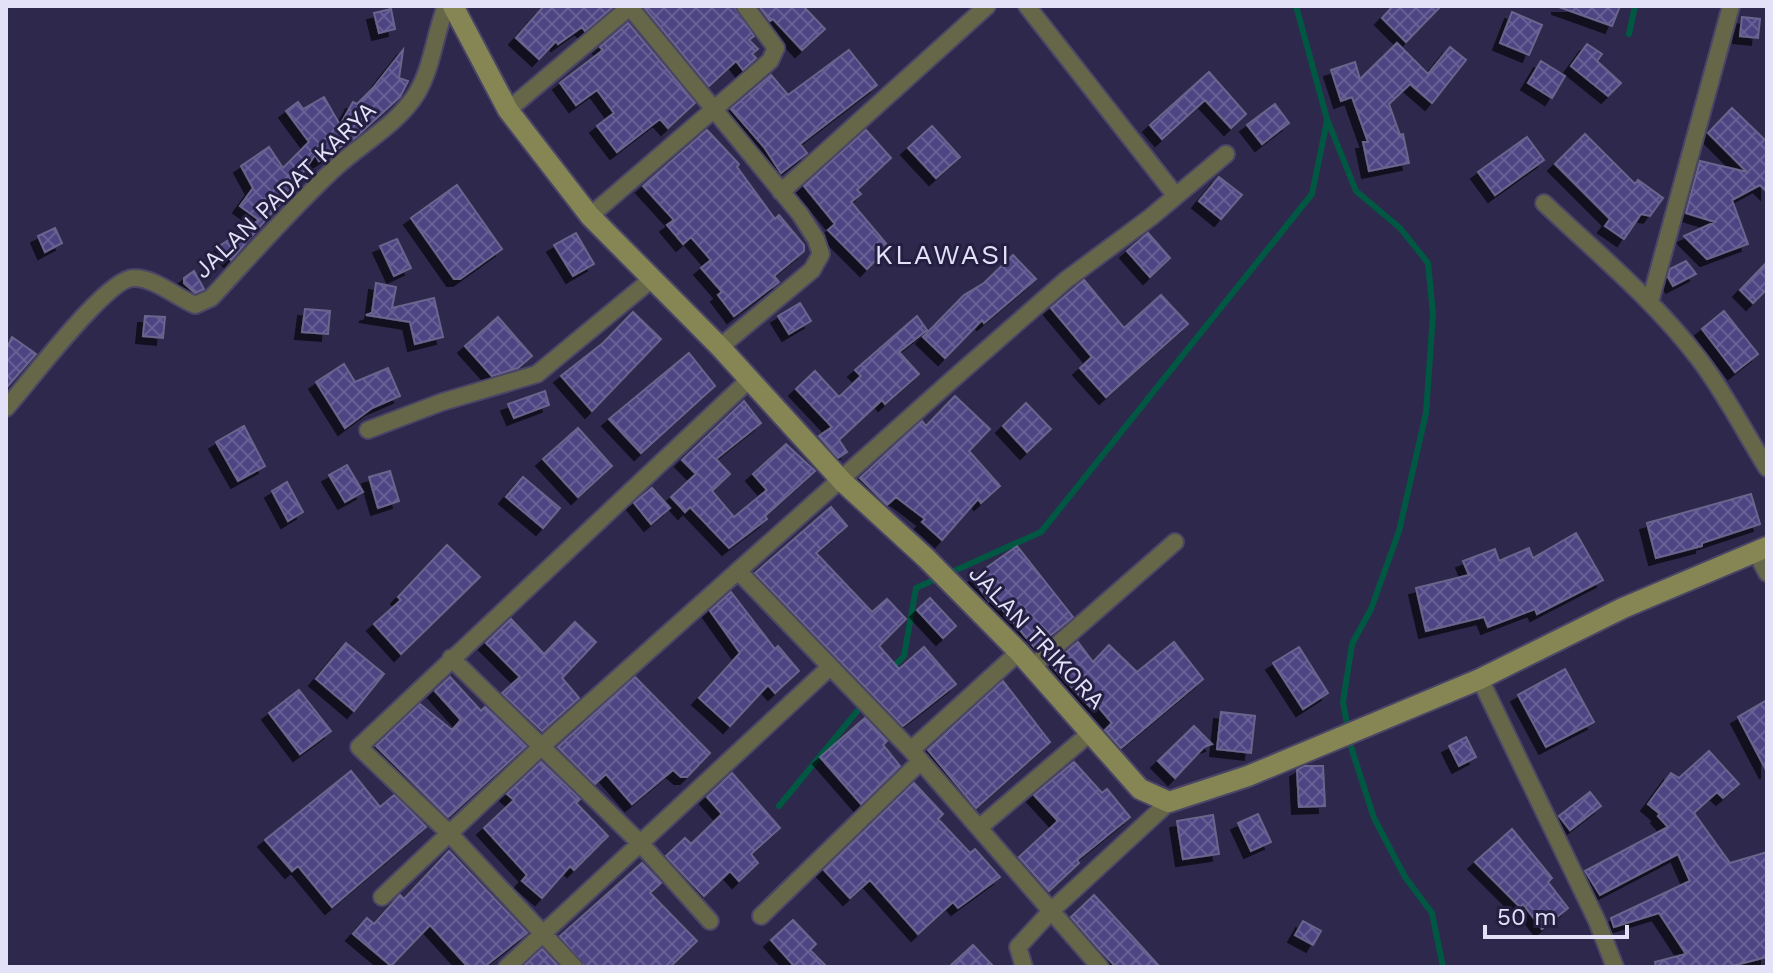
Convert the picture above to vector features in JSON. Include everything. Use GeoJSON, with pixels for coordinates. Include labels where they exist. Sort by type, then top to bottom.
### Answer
{"type":"FeatureCollection","features":[{"type":"Feature","properties":{"kind":"street","name":"JALAN PADAT KARYA"},"geometry":{"type":"LineString","coordinates":[[6,408],[98,302],[121,281],[132,277],[146,280],[195,305],[211,298],[336,168],[383,129],[415,96],[428,70],[432,43],[446,6]]}},
{"type":"Feature","properties":{"kind":"street","name":"JALAN TRIKORA"},"geometry":{"type":"LineString","coordinates":[[453,6],[508,110],[590,216],[720,347],[843,482],[926,558],[1026,660],[1140,789],[1169,802]]}},
{"type":"Feature","properties":{"kind":"street"},"geometry":{"type":"LineString","coordinates":[[508,110],[630,6],[781,192],[816,239],[821,254],[812,270],[720,347]]}},
{"type":"Feature","properties":{"kind":"street"},"geometry":{"type":"LineString","coordinates":[[590,216],[714,106],[770,61],[776,48],[745,6]]}},
{"type":"Feature","properties":{"kind":"street"},"geometry":{"type":"LineString","coordinates":[[781,192],[987,6]]}},
{"type":"Feature","properties":{"kind":"street"},"geometry":{"type":"LineString","coordinates":[[1027,6],[1173,191]]}},
{"type":"Feature","properties":{"kind":"street"},"geometry":{"type":"LineString","coordinates":[[1650,302],[1731,6]]}},
{"type":"Feature","properties":{"kind":"street"},"geometry":{"type":"LineString","coordinates":[[382,897],[542,746],[843,482],[1066,280],[1173,191],[1226,154]]}},
{"type":"Feature","properties":{"kind":"street"},"geometry":{"type":"LineString","coordinates":[[1544,203],[1650,302],[1718,386],[1767,468]]}},
{"type":"Feature","properties":{"kind":"street"},"geometry":{"type":"LineString","coordinates":[[368,430],[442,402],[537,374],[652,279]]}},
{"type":"Feature","properties":{"kind":"street"},"geometry":{"type":"LineString","coordinates":[[574,967],[545,932],[449,833],[359,747],[750,379]]}},
{"type":"Feature","properties":{"kind":"street"},"geometry":{"type":"LineString","coordinates":[[761,916],[916,756],[1026,660],[1175,542]]}},
{"type":"Feature","properties":{"kind":"street"},"geometry":{"type":"LineString","coordinates":[[1024,967],[1018,947],[1052,910],[1169,802],[1248,776],[1480,679],[1623,608],[1761,549],[1767,573]]}},
{"type":"Feature","properties":{"kind":"street"},"geometry":{"type":"LineString","coordinates":[[740,573],[916,756],[1100,967]]}},
{"type":"Feature","properties":{"kind":"street"},"geometry":{"type":"LineString","coordinates":[[451,658],[641,844],[710,921]]}},
{"type":"Feature","properties":{"kind":"street"},"geometry":{"type":"LineString","coordinates":[[507,967],[829,668]]}},
{"type":"Feature","properties":{"kind":"street"},"geometry":{"type":"LineString","coordinates":[[1480,679],[1597,921],[1615,967]]}},
{"type":"Feature","properties":{"kind":"street"},"geometry":{"type":"LineString","coordinates":[[980,827],[1090,733]]}},
{"type":"Feature","properties":{"kind":"building"},"geometry":{"type":"Polygon","coordinates":[[[544,6],[614,6],[585,31],[582,27],[558,44],[556,41],[539,59],[516,38],[544,6]]]}},
{"type":"Feature","properties":{"kind":"building"},"geometry":{"type":"Polygon","coordinates":[[[643,6],[734,6],[754,36],[749,40],[758,49],[752,54],[756,58],[743,70],[736,61],[709,86],[643,6]]]}},
{"type":"Feature","properties":{"kind":"building"},"geometry":{"type":"Polygon","coordinates":[[[759,6],[803,6],[825,29],[802,50],[773,19],[770,21],[759,6]]]}},
{"type":"Feature","properties":{"kind":"building"},"geometry":{"type":"Polygon","coordinates":[[[1393,6],[1441,6],[1406,42],[1382,18],[1393,6]]]}},
{"type":"Feature","properties":{"kind":"building"},"geometry":{"type":"Polygon","coordinates":[[[1559,6],[1620,6],[1612,26],[1559,7],[1559,6]]]}},
{"type":"Feature","properties":{"kind":"building"},"geometry":{"type":"Polygon","coordinates":[[[391,9],[395,29],[379,33],[374,13],[391,9]]]}},
{"type":"Feature","properties":{"kind":"building"},"geometry":{"type":"Polygon","coordinates":[[[1512,12],[1542,25],[1529,55],[1500,43],[1512,12]]]}},
{"type":"Feature","properties":{"kind":"building"},"geometry":{"type":"Polygon","coordinates":[[[1742,17],[1760,19],[1758,38],[1740,36],[1742,17]]]}},
{"type":"Feature","properties":{"kind":"building"},"geometry":{"type":"Polygon","coordinates":[[[628,23],[695,103],[668,128],[660,119],[617,152],[597,126],[614,113],[597,90],[576,105],[560,83],[603,50],[600,47],[628,23]]]}},
{"type":"Feature","properties":{"kind":"building"},"geometry":{"type":"Polygon","coordinates":[[[1397,43],[1428,74],[1450,47],[1466,60],[1432,103],[1410,84],[1389,104],[1400,135],[1403,134],[1409,163],[1369,171],[1363,142],[1368,142],[1352,97],[1341,101],[1331,70],[1355,62],[1360,79],[1397,43]]]}},
{"type":"Feature","properties":{"kind":"building"},"geometry":{"type":"Polygon","coordinates":[[[1587,44],[1602,54],[1597,61],[1621,83],[1608,96],[1571,66],[1587,44]]]}},
{"type":"Feature","properties":{"kind":"building"},"geometry":{"type":"Polygon","coordinates":[[[403,50],[399,78],[408,81],[400,97],[356,137],[319,161],[315,155],[289,193],[231,260],[218,247],[259,220],[240,206],[253,188],[241,166],[269,147],[283,168],[309,142],[286,111],[298,102],[303,109],[324,97],[340,125],[353,102],[357,104],[373,88],[403,50]]]}},
{"type":"Feature","properties":{"kind":"building"},"geometry":{"type":"Polygon","coordinates":[[[849,50],[877,85],[800,144],[807,153],[781,173],[764,147],[731,109],[771,75],[788,95],[849,50]]]}},
{"type":"Feature","properties":{"kind":"building"},"geometry":{"type":"Polygon","coordinates":[[[1541,61],[1565,76],[1552,98],[1528,83],[1541,61]]]}},
{"type":"Feature","properties":{"kind":"building"},"geometry":{"type":"Polygon","coordinates":[[[1209,72],[1246,114],[1231,128],[1205,100],[1162,139],[1150,125],[1209,72]]]}},
{"type":"Feature","properties":{"kind":"building"},"geometry":{"type":"Polygon","coordinates":[[[1275,104],[1289,123],[1262,144],[1247,125],[1275,104]]]}},
{"type":"Feature","properties":{"kind":"building"},"geometry":{"type":"Polygon","coordinates":[[[1732,108],[1767,142],[1767,192],[1760,185],[1732,200],[1748,244],[1707,259],[1684,236],[1715,222],[1686,213],[1700,161],[1747,172],[1708,133],[1732,108]]]}},
{"type":"Feature","properties":{"kind":"building"},"geometry":{"type":"Polygon","coordinates":[[[932,126],[960,157],[936,178],[908,148],[932,126]]]}},
{"type":"Feature","properties":{"kind":"building"},"geometry":{"type":"Polygon","coordinates":[[[707,130],[739,164],[737,167],[775,219],[779,215],[804,245],[804,251],[774,276],[779,282],[734,316],[718,295],[722,292],[701,268],[711,260],[691,237],[683,244],[667,225],[674,220],[643,186],[707,130]]]}},
{"type":"Feature","properties":{"kind":"building"},"geometry":{"type":"Polygon","coordinates":[[[866,130],[891,158],[857,190],[861,194],[851,202],[889,247],[867,269],[828,230],[835,224],[804,186],[866,130]]]}},
{"type":"Feature","properties":{"kind":"building"},"geometry":{"type":"Polygon","coordinates":[[[1585,134],[1635,184],[1638,180],[1663,198],[1650,216],[1641,214],[1624,239],[1605,226],[1610,219],[1555,164],[1585,134]]]}},
{"type":"Feature","properties":{"kind":"building"},"geometry":{"type":"Polygon","coordinates":[[[1527,137],[1544,160],[1495,195],[1478,172],[1527,137]]]}},
{"type":"Feature","properties":{"kind":"building"},"geometry":{"type":"Polygon","coordinates":[[[1219,177],[1242,195],[1221,219],[1199,201],[1219,177]]]}},
{"type":"Feature","properties":{"kind":"building"},"geometry":{"type":"Polygon","coordinates":[[[457,185],[502,249],[460,279],[454,279],[411,218],[457,185]]]}},
{"type":"Feature","properties":{"kind":"building"},"geometry":{"type":"Polygon","coordinates":[[[55,228],[62,243],[45,252],[38,236],[55,228]]]}},
{"type":"Feature","properties":{"kind":"building"},"geometry":{"type":"Polygon","coordinates":[[[576,233],[594,264],[573,276],[554,245],[576,233]]]}},
{"type":"Feature","properties":{"kind":"building"},"geometry":{"type":"Polygon","coordinates":[[[1148,233],[1170,258],[1150,277],[1127,251],[1148,233]]]}},
{"type":"Feature","properties":{"kind":"building"},"geometry":{"type":"Polygon","coordinates":[[[397,239],[411,268],[394,276],[380,246],[397,239]]]}},
{"type":"Feature","properties":{"kind":"building"},"geometry":{"type":"Polygon","coordinates":[[[1013,255],[1036,279],[984,323],[982,320],[945,358],[923,337],[964,295],[984,283],[1013,255]]]}},
{"type":"Feature","properties":{"kind":"building"},"geometry":{"type":"Polygon","coordinates":[[[1686,261],[1696,274],[1673,286],[1668,277],[1670,269],[1686,261]]]}},
{"type":"Feature","properties":{"kind":"building"},"geometry":{"type":"Polygon","coordinates":[[[1767,262],[1767,289],[1753,303],[1740,290],[1767,262]]]}},
{"type":"Feature","properties":{"kind":"building"},"geometry":{"type":"Polygon","coordinates":[[[194,271],[204,289],[195,293],[184,283],[184,278],[194,271]]]}},
{"type":"Feature","properties":{"kind":"building"},"geometry":{"type":"Polygon","coordinates":[[[1084,280],[1124,328],[1161,295],[1188,324],[1106,397],[1080,368],[1092,357],[1051,308],[1084,280]]]}},
{"type":"Feature","properties":{"kind":"building"},"geometry":{"type":"Polygon","coordinates":[[[376,283],[396,287],[392,308],[434,298],[443,337],[415,344],[410,322],[366,315],[372,313],[376,283]]]}},
{"type":"Feature","properties":{"kind":"building"},"geometry":{"type":"Polygon","coordinates":[[[800,303],[811,321],[789,334],[778,316],[800,303]]]}},
{"type":"Feature","properties":{"kind":"building"},"geometry":{"type":"Polygon","coordinates":[[[305,309],[330,311],[328,334],[302,332],[305,309]]]}},
{"type":"Feature","properties":{"kind":"building"},"geometry":{"type":"Polygon","coordinates":[[[1724,311],[1758,354],[1735,372],[1702,329],[1724,311]]]}},
{"type":"Feature","properties":{"kind":"building"},"geometry":{"type":"Polygon","coordinates":[[[633,312],[661,339],[592,411],[561,376],[603,343],[633,312]]]}},
{"type":"Feature","properties":{"kind":"building"},"geometry":{"type":"Polygon","coordinates":[[[145,316],[165,317],[163,338],[143,336],[145,316]]]}},
{"type":"Feature","properties":{"kind":"building"},"geometry":{"type":"Polygon","coordinates":[[[917,316],[927,330],[899,352],[919,374],[885,404],[882,400],[839,440],[847,452],[838,458],[819,436],[832,427],[796,389],[815,371],[839,397],[861,376],[855,370],[917,316]]]}},
{"type":"Feature","properties":{"kind":"building"},"geometry":{"type":"Polygon","coordinates":[[[498,317],[532,356],[518,368],[492,376],[465,346],[498,317]]]}},
{"type":"Feature","properties":{"kind":"building"},"geometry":{"type":"Polygon","coordinates":[[[12,337],[36,354],[6,388],[6,350],[12,337]]]}},
{"type":"Feature","properties":{"kind":"building"},"geometry":{"type":"Polygon","coordinates":[[[689,353],[715,386],[641,453],[609,419],[689,353]]]}},
{"type":"Feature","properties":{"kind":"building"},"geometry":{"type":"Polygon","coordinates":[[[344,364],[355,382],[388,368],[400,396],[372,408],[345,428],[316,382],[344,364]]]}},
{"type":"Feature","properties":{"kind":"building"},"geometry":{"type":"Polygon","coordinates":[[[545,391],[549,405],[514,418],[508,404],[545,391]]]}},
{"type":"Feature","properties":{"kind":"building"},"geometry":{"type":"Polygon","coordinates":[[[955,396],[990,429],[969,451],[1000,486],[981,503],[978,499],[942,540],[922,522],[925,519],[896,497],[887,505],[860,478],[922,421],[926,426],[955,396]]]}},
{"type":"Feature","properties":{"kind":"building"},"geometry":{"type":"Polygon","coordinates":[[[744,401],[761,423],[716,459],[730,474],[712,491],[734,517],[767,490],[753,474],[786,444],[815,471],[765,516],[767,519],[729,548],[690,507],[685,512],[671,497],[696,474],[682,460],[744,401]]]}},
{"type":"Feature","properties":{"kind":"building"},"geometry":{"type":"Polygon","coordinates":[[[1026,403],[1051,429],[1027,452],[1003,426],[1026,403]]]}},
{"type":"Feature","properties":{"kind":"building"},"geometry":{"type":"Polygon","coordinates":[[[244,426],[265,466],[238,481],[216,442],[244,426]]]}},
{"type":"Feature","properties":{"kind":"building"},"geometry":{"type":"Polygon","coordinates":[[[578,428],[612,466],[578,497],[543,459],[578,428]]]}},
{"type":"Feature","properties":{"kind":"building"},"geometry":{"type":"Polygon","coordinates":[[[347,465],[363,492],[345,502],[329,475],[347,465]]]}},
{"type":"Feature","properties":{"kind":"building"},"geometry":{"type":"Polygon","coordinates":[[[390,471],[399,501],[378,508],[369,477],[390,471]]]}},
{"type":"Feature","properties":{"kind":"building"},"geometry":{"type":"Polygon","coordinates":[[[523,477],[560,508],[543,528],[506,497],[523,477]]]}},
{"type":"Feature","properties":{"kind":"building"},"geometry":{"type":"Polygon","coordinates":[[[287,482],[303,512],[288,521],[272,491],[287,482]]]}},
{"type":"Feature","properties":{"kind":"building"},"geometry":{"type":"Polygon","coordinates":[[[652,488],[670,508],[651,524],[634,503],[652,488]]]}},
{"type":"Feature","properties":{"kind":"building"},"geometry":{"type":"Polygon","coordinates":[[[1751,494],[1760,524],[1702,543],[1702,546],[1656,558],[1647,523],[1751,494]]]}},
{"type":"Feature","properties":{"kind":"building"},"geometry":{"type":"Polygon","coordinates":[[[831,507],[847,526],[816,553],[872,612],[887,599],[906,619],[879,646],[899,669],[924,647],[956,684],[903,726],[755,573],[831,507]]]}},
{"type":"Feature","properties":{"kind":"building"},"geometry":{"type":"Polygon","coordinates":[[[1576,533],[1603,580],[1537,614],[1535,609],[1488,627],[1484,617],[1426,631],[1416,588],[1469,575],[1463,561],[1495,549],[1499,561],[1529,548],[1533,558],[1576,533]]]}},
{"type":"Feature","properties":{"kind":"building"},"geometry":{"type":"Polygon","coordinates":[[[447,545],[480,577],[401,654],[374,624],[401,600],[398,597],[447,545]]]}},
{"type":"Feature","properties":{"kind":"building"},"geometry":{"type":"Polygon","coordinates":[[[1017,546],[1073,617],[1035,648],[993,598],[989,601],[972,578],[1017,546]]]}},
{"type":"Feature","properties":{"kind":"building"},"geometry":{"type":"Polygon","coordinates":[[[731,592],[775,649],[778,646],[799,671],[775,693],[768,685],[730,726],[699,698],[740,653],[710,611],[731,592]]]}},
{"type":"Feature","properties":{"kind":"building"},"geometry":{"type":"Polygon","coordinates":[[[930,598],[956,626],[943,638],[917,610],[930,598]]]}},
{"type":"Feature","properties":{"kind":"building"},"geometry":{"type":"Polygon","coordinates":[[[511,619],[544,654],[575,622],[596,642],[562,678],[579,698],[542,731],[502,693],[520,677],[486,643],[511,619]]]}},
{"type":"Feature","properties":{"kind":"building"},"geometry":{"type":"Polygon","coordinates":[[[1078,642],[1093,662],[1109,645],[1137,672],[1174,642],[1203,679],[1121,748],[1105,730],[1112,723],[1096,704],[1091,708],[1051,665],[1078,642]]]}},
{"type":"Feature","properties":{"kind":"building"},"geometry":{"type":"Polygon","coordinates":[[[346,643],[384,674],[354,711],[316,679],[346,643]]]}},
{"type":"Feature","properties":{"kind":"building"},"geometry":{"type":"Polygon","coordinates":[[[1299,647],[1328,693],[1303,709],[1273,663],[1299,647]]]}},
{"type":"Feature","properties":{"kind":"building"},"geometry":{"type":"Polygon","coordinates":[[[1565,669],[1594,722],[1546,747],[1518,695],[1565,669]]]}},
{"type":"Feature","properties":{"kind":"building"},"geometry":{"type":"Polygon","coordinates":[[[450,677],[481,711],[485,707],[526,746],[448,817],[376,746],[420,704],[452,730],[461,720],[435,691],[450,677]]]}},
{"type":"Feature","properties":{"kind":"building"},"geometry":{"type":"Polygon","coordinates":[[[635,677],[710,753],[687,777],[681,777],[673,770],[632,804],[606,774],[595,784],[558,747],[635,677]]]}},
{"type":"Feature","properties":{"kind":"building"},"geometry":{"type":"Polygon","coordinates":[[[1003,681],[1050,742],[976,808],[928,750],[1003,681]]]}},
{"type":"Feature","properties":{"kind":"building"},"geometry":{"type":"Polygon","coordinates":[[[299,690],[331,731],[300,754],[269,713],[299,690]]]}},
{"type":"Feature","properties":{"kind":"building"},"geometry":{"type":"Polygon","coordinates":[[[1767,700],[1767,772],[1738,717],[1767,700]]]}},
{"type":"Feature","properties":{"kind":"building"},"geometry":{"type":"Polygon","coordinates":[[[1221,712],[1255,716],[1251,753],[1217,749],[1221,712]]]}},
{"type":"Feature","properties":{"kind":"building"},"geometry":{"type":"Polygon","coordinates":[[[865,718],[887,741],[883,745],[900,766],[861,804],[820,757],[865,718]]]}},
{"type":"Feature","properties":{"kind":"building"},"geometry":{"type":"Polygon","coordinates":[[[1194,726],[1212,744],[1204,747],[1175,778],[1158,761],[1194,726]]]}},
{"type":"Feature","properties":{"kind":"building"},"geometry":{"type":"Polygon","coordinates":[[[1466,737],[1476,757],[1459,766],[1449,746],[1466,737]]]}},
{"type":"Feature","properties":{"kind":"building"},"geometry":{"type":"Polygon","coordinates":[[[1709,751],[1739,784],[1723,798],[1717,792],[1694,813],[1730,863],[1767,852],[1767,957],[1728,967],[1656,967],[1655,962],[1686,954],[1659,913],[1614,927],[1611,918],[1690,881],[1678,854],[1600,895],[1585,871],[1668,827],[1658,816],[1660,814],[1648,804],[1671,773],[1679,778],[1709,751]]]}},
{"type":"Feature","properties":{"kind":"building"},"geometry":{"type":"Polygon","coordinates":[[[541,762],[580,799],[576,803],[608,836],[574,870],[570,866],[542,898],[522,881],[527,875],[484,828],[514,800],[507,794],[541,762]]]}},
{"type":"Feature","properties":{"kind":"building"},"geometry":{"type":"Polygon","coordinates":[[[1074,762],[1102,793],[1107,789],[1130,817],[1077,860],[1079,863],[1049,891],[1019,857],[1058,821],[1034,795],[1074,762]]]}},
{"type":"Feature","properties":{"kind":"building"},"geometry":{"type":"Polygon","coordinates":[[[1304,766],[1323,766],[1325,806],[1299,807],[1297,770],[1304,766]]]}},
{"type":"Feature","properties":{"kind":"building"},"geometry":{"type":"Polygon","coordinates":[[[351,771],[380,807],[394,795],[426,827],[332,907],[298,866],[292,871],[265,840],[351,771]]]}},
{"type":"Feature","properties":{"kind":"building"},"geometry":{"type":"Polygon","coordinates":[[[732,773],[780,828],[751,854],[758,863],[739,881],[730,871],[704,896],[666,856],[685,838],[691,844],[722,814],[707,797],[732,773]]]}},
{"type":"Feature","properties":{"kind":"building"},"geometry":{"type":"Polygon","coordinates":[[[914,783],[943,814],[938,819],[970,853],[975,849],[1000,877],[958,908],[953,902],[918,934],[870,880],[850,898],[824,870],[914,783]]]}},
{"type":"Feature","properties":{"kind":"building"},"geometry":{"type":"Polygon","coordinates":[[[1590,792],[1601,806],[1570,830],[1559,816],[1590,792]]]}},
{"type":"Feature","properties":{"kind":"building"},"geometry":{"type":"Polygon","coordinates":[[[1258,814],[1271,842],[1251,851],[1238,823],[1258,814]]]}},
{"type":"Feature","properties":{"kind":"building"},"geometry":{"type":"Polygon","coordinates":[[[1213,815],[1219,854],[1183,859],[1177,821],[1213,815]]]}},
{"type":"Feature","properties":{"kind":"building"},"geometry":{"type":"Polygon","coordinates":[[[1512,829],[1552,878],[1548,882],[1568,908],[1542,929],[1523,904],[1520,907],[1475,862],[1512,829]]]}},
{"type":"Feature","properties":{"kind":"building"},"geometry":{"type":"Polygon","coordinates":[[[449,851],[527,933],[484,967],[468,967],[430,925],[391,966],[353,934],[367,918],[374,924],[400,895],[404,899],[449,851]]]}},
{"type":"Feature","properties":{"kind":"building"},"geometry":{"type":"Polygon","coordinates":[[[642,863],[661,883],[650,893],[697,941],[670,967],[585,967],[560,936],[642,863]]]}},
{"type":"Feature","properties":{"kind":"building"},"geometry":{"type":"Polygon","coordinates":[[[1094,895],[1160,967],[1116,967],[1100,950],[1071,917],[1094,895]]]}},
{"type":"Feature","properties":{"kind":"building"},"geometry":{"type":"Polygon","coordinates":[[[793,920],[816,944],[810,950],[827,967],[795,967],[771,940],[793,920]]]}},
{"type":"Feature","properties":{"kind":"building"},"geometry":{"type":"Polygon","coordinates":[[[1303,921],[1321,931],[1313,945],[1295,935],[1303,921]]]}},
{"type":"Feature","properties":{"kind":"building"},"geometry":{"type":"Polygon","coordinates":[[[973,945],[994,967],[949,967],[973,945]]]}},
{"type":"Feature","properties":{"kind":"building"},"geometry":{"type":"Polygon","coordinates":[[[542,949],[559,967],[524,966],[542,949]]]}},
{"type":"Feature","properties":{"kind":"waterway"},"geometry":{"type":"LineString","coordinates":[[1296,6],[1327,119],[1356,191],[1400,228],[1428,263],[1433,314],[1426,413],[1399,531],[1371,609],[1352,644],[1343,702],[1351,747],[1374,818],[1405,877],[1432,913],[1443,967]]}},
{"type":"Feature","properties":{"kind":"waterway"},"geometry":{"type":"LineString","coordinates":[[1629,34],[1635,6]]}},
{"type":"Feature","properties":{"kind":"waterway"},"geometry":{"type":"LineString","coordinates":[[891,669],[904,656],[916,588],[1041,532],[1312,194],[1327,121]]}},
{"type":"Feature","properties":{"kind":"waterway"},"geometry":{"type":"LineString","coordinates":[[779,806],[859,709]]}},
{"type":"Feature","properties":{"kind":"district","name":"KLAWASI"},"geometry":{"type":"Point","coordinates":[943,254]}}]}
